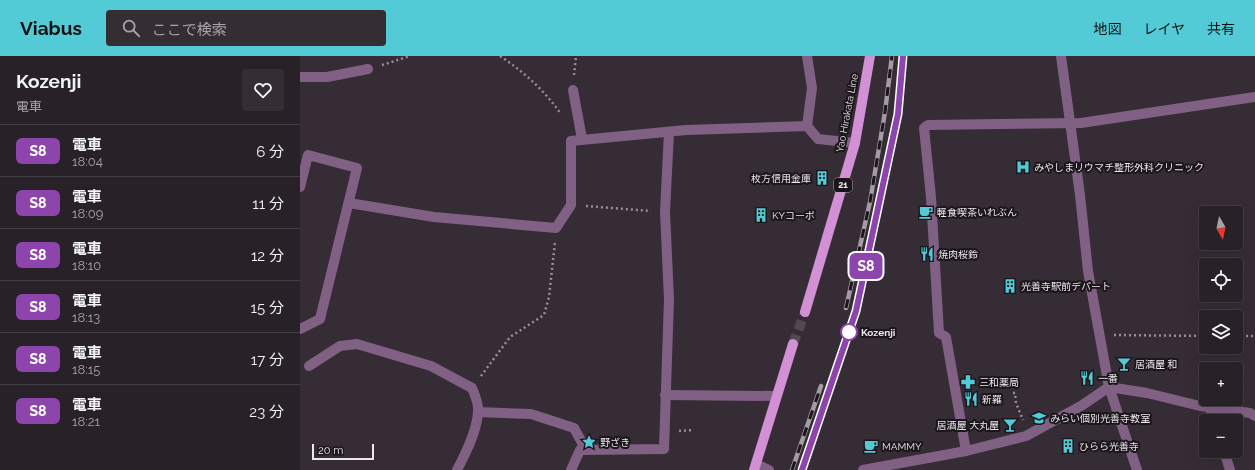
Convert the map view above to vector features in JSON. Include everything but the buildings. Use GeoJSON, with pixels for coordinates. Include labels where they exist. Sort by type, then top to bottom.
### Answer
{"type":"FeatureCollection","features":[{"type":"Feature","properties":{"kind":"main road","name":"Yao Hirakata Line"},"geometry":{"type":"LineString","coordinates":[[805,312],[855,143],[870,56]]}},
{"type":"Feature","properties":{"kind":"main road"},"geometry":{"type":"LineString","coordinates":[[755,467],[793,344]]}},
{"type":"Feature","properties":{"kind":"street"},"geometry":{"type":"LineString","coordinates":[[807,56],[812,88],[807,126],[818,139],[855,143]]}},
{"type":"Feature","properties":{"kind":"street"},"geometry":{"type":"LineString","coordinates":[[1061,56],[1080,194],[1088,271],[1109,386],[1137,470]]}},
{"type":"Feature","properties":{"kind":"street"},"geometry":{"type":"LineString","coordinates":[[300,77],[327,77],[368,69]]}},
{"type":"Feature","properties":{"kind":"street"},"geometry":{"type":"LineString","coordinates":[[573,90],[582,139]]}},
{"type":"Feature","properties":{"kind":"street"},"geometry":{"type":"LineString","coordinates":[[966,451],[946,337],[939,333],[931,197],[924,128],[928,125],[1081,123],[1255,97]]}},
{"type":"Feature","properties":{"kind":"street"},"geometry":{"type":"LineString","coordinates":[[349,203],[434,217],[556,228],[571,205],[571,141],[686,130],[807,126]]}},
{"type":"Feature","properties":{"kind":"street"},"geometry":{"type":"LineString","coordinates":[[571,470],[580,450],[664,449],[669,299],[665,212],[669,132]]}},
{"type":"Feature","properties":{"kind":"street"},"geometry":{"type":"LineString","coordinates":[[300,187],[308,155],[357,168],[320,319],[300,329]]}},
{"type":"Feature","properties":{"kind":"street"},"geometry":{"type":"LineString","coordinates":[[309,366],[340,346],[357,344],[431,366],[472,388],[478,412],[474,432],[464,458],[457,470]]}},
{"type":"Feature","properties":{"kind":"street"},"geometry":{"type":"LineString","coordinates":[[863,470],[966,451],[1026,436],[1081,406],[1109,386],[1147,393],[1210,408],[1250,413],[1255,416]]}},
{"type":"Feature","properties":{"kind":"street"},"geometry":{"type":"LineString","coordinates":[[665,395],[776,396]]}},
{"type":"Feature","properties":{"kind":"street"},"geometry":{"type":"LineString","coordinates":[[1210,408],[1212,414]]}},
{"type":"Feature","properties":{"kind":"street"},"geometry":{"type":"LineString","coordinates":[[478,412],[531,414],[574,428],[586,450]]}},
{"type":"Feature","properties":{"kind":"street"},"geometry":{"type":"LineString","coordinates":[[1226,458],[1230,470]]}},
{"type":"Feature","properties":{"kind":"street"},"geometry":{"type":"LineString","coordinates":[[755,467],[769,470]]}},
{"type":"Feature","properties":{"kind":"path"},"geometry":{"type":"LineString","coordinates":[[368,69],[410,56]]}},
{"type":"Feature","properties":{"kind":"path"},"geometry":{"type":"LineString","coordinates":[[500,56],[526,74],[548,96],[564,117]]}},
{"type":"Feature","properties":{"kind":"path"},"geometry":{"type":"LineString","coordinates":[[571,205],[665,212]]}},
{"type":"Feature","properties":{"kind":"path"},"geometry":{"type":"LineString","coordinates":[[472,388],[510,337],[544,315],[549,297],[556,228]]}},
{"type":"Feature","properties":{"kind":"path"},"geometry":{"type":"LineString","coordinates":[[1100,334],[1199,336]]}},
{"type":"Feature","properties":{"kind":"path"},"geometry":{"type":"LineString","coordinates":[[1243,336],[1255,336]]}},
{"type":"Feature","properties":{"kind":"path"},"geometry":{"type":"LineString","coordinates":[[1013,393],[1015,392],[1016,403],[1022,415]]}},
{"type":"Feature","properties":{"kind":"tunnel"},"geometry":{"type":"LineString","coordinates":[[793,344],[805,312]]}},
{"type":"Feature","properties":{"kind":"railway"},"geometry":{"type":"LineString","coordinates":[[846,308],[870,202],[885,112],[892,56]]}},
{"type":"Feature","properties":{"kind":"railway"},"geometry":{"type":"LineString","coordinates":[[856,311],[898,114],[903,56]]}},
{"type":"Feature","properties":{"kind":"railway"},"geometry":{"type":"LineString","coordinates":[[792,470],[821,386]]}},
{"type":"Feature","properties":{"kind":"railway"},"geometry":{"type":"LineString","coordinates":[[802,470],[830,389]]}},
{"type":"Feature","properties":{"kind":"train","name":"S8"},"geometry":{"type":"LineString","coordinates":[[802,470],[856,311],[898,114],[903,56]]}},
{"type":"Feature","properties":{"kind":"place","name":"みやしまリウマチ整形外科クリニック"},"geometry":{"type":"Point","coordinates":[1023,167]}},
{"type":"Feature","properties":{"kind":"place","name":"枚方信用金庫"},"geometry":{"type":"Point","coordinates":[822,178]}},
{"type":"Feature","properties":{"kind":"place","name":"軽食喫茶いれぶん"},"geometry":{"type":"Point","coordinates":[926,212]}},
{"type":"Feature","properties":{"kind":"place","name":"KYコーポ"},"geometry":{"type":"Point","coordinates":[761,215]}},
{"type":"Feature","properties":{"kind":"place","name":"焼肉桜鈴"},"geometry":{"type":"Point","coordinates":[927,254]}},
{"type":"Feature","properties":{"kind":"place","name":"光善寺駅前デパート"},"geometry":{"type":"Point","coordinates":[1010,286]}},
{"type":"Feature","properties":{"kind":"place","name":"Kozenji"},"geometry":{"type":"Point","coordinates":[849,332]}},
{"type":"Feature","properties":{"kind":"place","name":"居酒屋 和"},"geometry":{"type":"Point","coordinates":[1124,364]}},
{"type":"Feature","properties":{"kind":"place","name":"一番"},"geometry":{"type":"Point","coordinates":[1087,378]}},
{"type":"Feature","properties":{"kind":"place","name":"三和薬局"},"geometry":{"type":"Point","coordinates":[968,382]}},
{"type":"Feature","properties":{"kind":"place","name":"新羅"},"geometry":{"type":"Point","coordinates":[971,399]}},
{"type":"Feature","properties":{"kind":"place","name":"みらい個別光善寺教室"},"geometry":{"type":"Point","coordinates":[1039,418]}},
{"type":"Feature","properties":{"kind":"place","name":"居酒屋 大丸屋"},"geometry":{"type":"Point","coordinates":[1010,425]}},
{"type":"Feature","properties":{"kind":"place","name":"野ざき"},"geometry":{"type":"Point","coordinates":[589,442]}},
{"type":"Feature","properties":{"kind":"place","name":"MAMMY"},"geometry":{"type":"Point","coordinates":[871,446]}},
{"type":"Feature","properties":{"kind":"place","name":"ひらら光善寺"},"geometry":{"type":"Point","coordinates":[1068,446]}}]}
